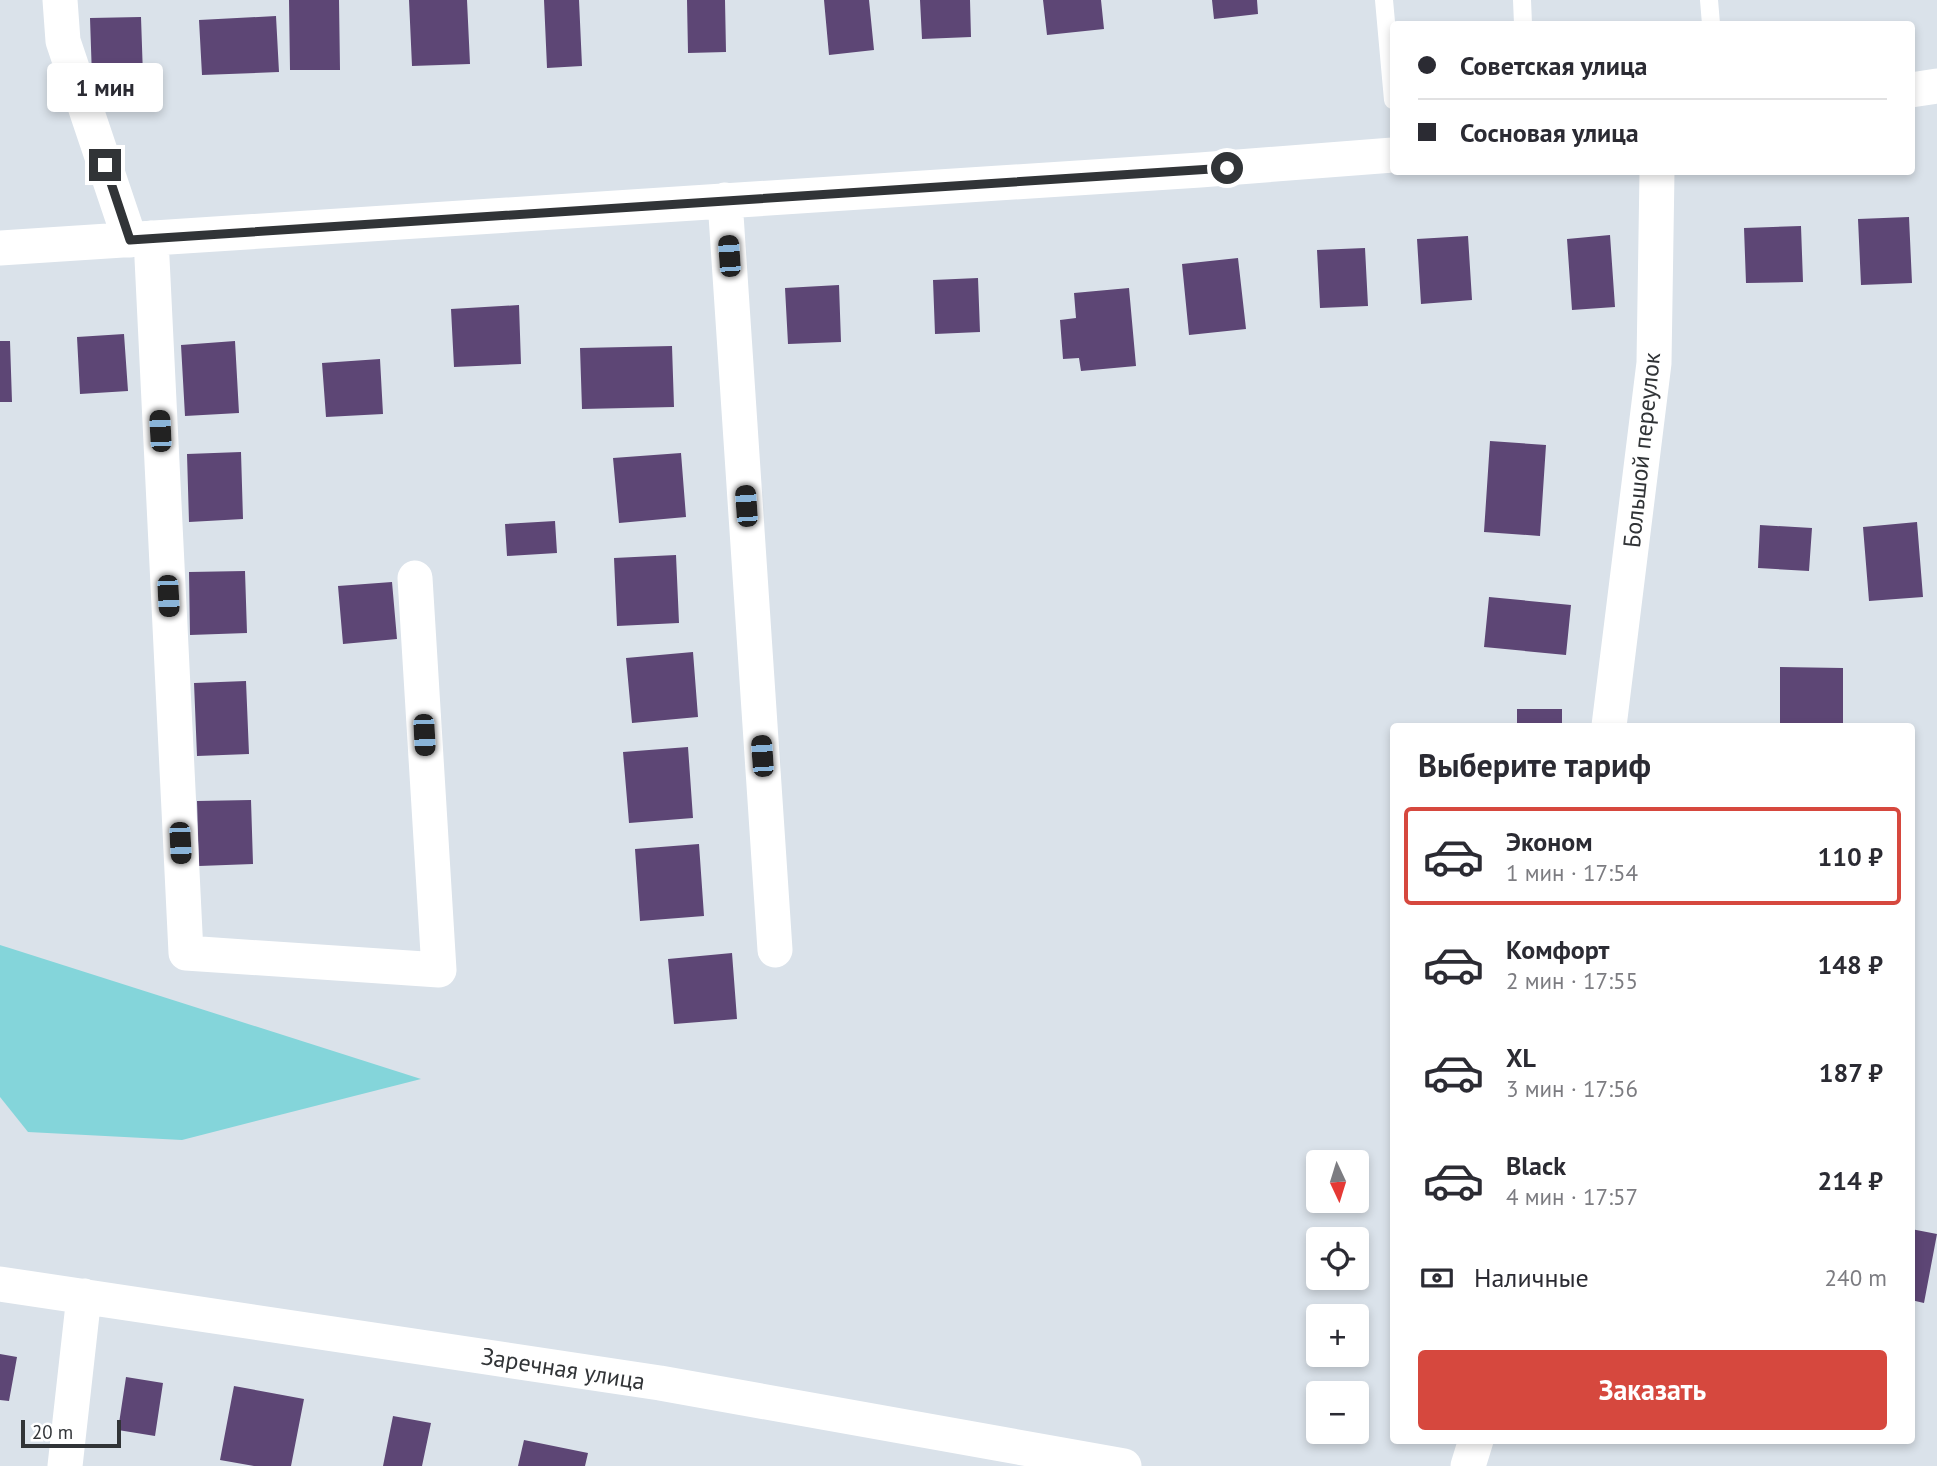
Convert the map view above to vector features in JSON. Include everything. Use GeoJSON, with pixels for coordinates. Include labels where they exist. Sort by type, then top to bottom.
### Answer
{"type":"FeatureCollection","features":[{"type":"Feature","properties":{"kind":"street"},"geometry":{"type":"LineString","coordinates":[[60,0],[63,41],[141,239],[186,953],[439,971],[415,578]]}},
{"type":"Feature","properties":{"kind":"street"},"geometry":{"type":"LineString","coordinates":[[1915,89],[1937,86]]}},
{"type":"Feature","properties":{"kind":"street"},"geometry":{"type":"LineString","coordinates":[[0,248],[1390,155]]}},
{"type":"Feature","properties":{"kind":"street","name":"Большой переулок"},"geometry":{"type":"LineString","coordinates":[[1609,723],[1654,363],[1657,175]]}},
{"type":"Feature","properties":{"kind":"street"},"geometry":{"type":"LineString","coordinates":[[725,200],[775,950]]}},
{"type":"Feature","properties":{"kind":"street","name":"Заречная улица"},"geometry":{"type":"LineString","coordinates":[[0,1284],[660,1383],[1124,1466]]}},
{"type":"Feature","properties":{"kind":"street"},"geometry":{"type":"LineString","coordinates":[[65,1466],[84,1296]]}},
{"type":"Feature","properties":{"kind":"street"},"geometry":{"type":"LineString","coordinates":[[1468,1466],[1475,1444]]}},
{"type":"Feature","properties":{"kind":"lane"},"geometry":{"type":"LineString","coordinates":[[1384,0],[1390,67]]}},
{"type":"Feature","properties":{"kind":"lane"},"geometry":{"type":"LineString","coordinates":[[1522,0],[1523,21]]}},
{"type":"Feature","properties":{"kind":"lane"},"geometry":{"type":"LineString","coordinates":[[1709,0],[1711,21]]}},
{"type":"Feature","properties":{"kind":"water"},"geometry":{"type":"Polygon","coordinates":[[[0,945],[421,1079],[182,1140],[28,1132],[0,1097],[0,945]]]}},
{"type":"Feature","properties":{"kind":"building"},"geometry":{"type":"Polygon","coordinates":[[[289,0],[339,0],[340,70],[290,70],[289,0]]]}},
{"type":"Feature","properties":{"kind":"building"},"geometry":{"type":"Polygon","coordinates":[[[409,0],[467,0],[470,64],[412,66],[409,0]]]}},
{"type":"Feature","properties":{"kind":"building"},"geometry":{"type":"Polygon","coordinates":[[[544,0],[579,0],[582,66],[547,68],[544,0]]]}},
{"type":"Feature","properties":{"kind":"building"},"geometry":{"type":"Polygon","coordinates":[[[687,0],[725,0],[726,52],[688,53],[687,0]]]}},
{"type":"Feature","properties":{"kind":"building"},"geometry":{"type":"Polygon","coordinates":[[[824,0],[869,0],[874,50],[829,55],[824,0]]]}},
{"type":"Feature","properties":{"kind":"building"},"geometry":{"type":"Polygon","coordinates":[[[920,0],[970,0],[971,37],[922,39],[920,0]]]}},
{"type":"Feature","properties":{"kind":"building"},"geometry":{"type":"Polygon","coordinates":[[[1043,0],[1101,0],[1104,29],[1047,35],[1043,0]]]}},
{"type":"Feature","properties":{"kind":"building"},"geometry":{"type":"Polygon","coordinates":[[[1212,0],[1257,0],[1258,14],[1214,19],[1212,0]]]}},
{"type":"Feature","properties":{"kind":"building"},"geometry":{"type":"Polygon","coordinates":[[[276,16],[279,72],[202,75],[199,20],[276,16]]]}},
{"type":"Feature","properties":{"kind":"building"},"geometry":{"type":"Polygon","coordinates":[[[141,17],[143,76],[92,77],[90,18],[141,17]]]}},
{"type":"Feature","properties":{"kind":"building"},"geometry":{"type":"Polygon","coordinates":[[[1909,217],[1912,283],[1861,285],[1858,219],[1909,217]]]}},
{"type":"Feature","properties":{"kind":"building"},"geometry":{"type":"Polygon","coordinates":[[[1801,226],[1803,282],[1746,283],[1744,228],[1801,226]]]}},
{"type":"Feature","properties":{"kind":"building"},"geometry":{"type":"Polygon","coordinates":[[[1610,235],[1615,307],[1572,310],[1567,239],[1610,235]]]}},
{"type":"Feature","properties":{"kind":"building"},"geometry":{"type":"Polygon","coordinates":[[[1468,236],[1472,300],[1421,304],[1417,239],[1468,236]]]}},
{"type":"Feature","properties":{"kind":"building"},"geometry":{"type":"Polygon","coordinates":[[[1365,248],[1368,306],[1320,308],[1317,250],[1365,248]]]}},
{"type":"Feature","properties":{"kind":"building"},"geometry":{"type":"Polygon","coordinates":[[[1238,258],[1246,329],[1189,335],[1182,264],[1238,258]]]}},
{"type":"Feature","properties":{"kind":"building"},"geometry":{"type":"Polygon","coordinates":[[[978,278],[980,332],[935,334],[933,280],[978,278]]]}},
{"type":"Feature","properties":{"kind":"building"},"geometry":{"type":"Polygon","coordinates":[[[839,285],[841,342],[788,344],[785,288],[839,285]]]}},
{"type":"Feature","properties":{"kind":"building"},"geometry":{"type":"Polygon","coordinates":[[[1129,288],[1136,366],[1081,371],[1079,358],[1063,359],[1060,320],[1076,318],[1074,293],[1129,288]]]}},
{"type":"Feature","properties":{"kind":"building"},"geometry":{"type":"Polygon","coordinates":[[[519,305],[521,364],[454,367],[451,309],[519,305]]]}},
{"type":"Feature","properties":{"kind":"building"},"geometry":{"type":"Polygon","coordinates":[[[124,334],[128,391],[80,394],[77,337],[124,334]]]}},
{"type":"Feature","properties":{"kind":"building"},"geometry":{"type":"Polygon","coordinates":[[[0,341],[10,341],[12,402],[0,402],[0,341]]]}},
{"type":"Feature","properties":{"kind":"building"},"geometry":{"type":"Polygon","coordinates":[[[235,341],[239,413],[185,416],[181,345],[235,341]]]}},
{"type":"Feature","properties":{"kind":"building"},"geometry":{"type":"Polygon","coordinates":[[[672,346],[674,407],[582,409],[580,348],[672,346]]]}},
{"type":"Feature","properties":{"kind":"building"},"geometry":{"type":"Polygon","coordinates":[[[380,359],[383,414],[326,417],[322,363],[380,359]]]}},
{"type":"Feature","properties":{"kind":"building"},"geometry":{"type":"Polygon","coordinates":[[[1490,441],[1546,445],[1540,536],[1484,532],[1490,441]]]}},
{"type":"Feature","properties":{"kind":"building"},"geometry":{"type":"Polygon","coordinates":[[[241,452],[243,519],[189,522],[187,454],[241,452]]]}},
{"type":"Feature","properties":{"kind":"building"},"geometry":{"type":"Polygon","coordinates":[[[681,453],[686,517],[619,523],[613,458],[681,453]]]}},
{"type":"Feature","properties":{"kind":"building"},"geometry":{"type":"Polygon","coordinates":[[[555,521],[557,553],[507,556],[505,524],[555,521]]]}},
{"type":"Feature","properties":{"kind":"building"},"geometry":{"type":"Polygon","coordinates":[[[1917,522],[1923,597],[1869,601],[1863,527],[1917,522]]]}},
{"type":"Feature","properties":{"kind":"building"},"geometry":{"type":"Polygon","coordinates":[[[1760,525],[1812,528],[1809,571],[1758,568],[1760,525]]]}},
{"type":"Feature","properties":{"kind":"building"},"geometry":{"type":"Polygon","coordinates":[[[676,555],[679,623],[617,626],[614,558],[676,555]]]}},
{"type":"Feature","properties":{"kind":"building"},"geometry":{"type":"Polygon","coordinates":[[[245,571],[247,633],[190,635],[189,572],[245,571]]]}},
{"type":"Feature","properties":{"kind":"building"},"geometry":{"type":"Polygon","coordinates":[[[392,582],[397,639],[343,644],[338,586],[392,582]]]}},
{"type":"Feature","properties":{"kind":"building"},"geometry":{"type":"Polygon","coordinates":[[[1489,597],[1571,605],[1566,655],[1484,647],[1489,597]]]}},
{"type":"Feature","properties":{"kind":"building"},"geometry":{"type":"Polygon","coordinates":[[[693,652],[698,717],[632,723],[626,658],[693,652]]]}},
{"type":"Feature","properties":{"kind":"building"},"geometry":{"type":"Polygon","coordinates":[[[1780,667],[1843,668],[1843,723],[1780,723],[1780,667]]]}},
{"type":"Feature","properties":{"kind":"building"},"geometry":{"type":"Polygon","coordinates":[[[246,681],[249,754],[197,756],[194,683],[246,681]]]}},
{"type":"Feature","properties":{"kind":"building"},"geometry":{"type":"Polygon","coordinates":[[[1517,709],[1562,709],[1562,723],[1517,723],[1517,709]]]}},
{"type":"Feature","properties":{"kind":"building"},"geometry":{"type":"Polygon","coordinates":[[[688,747],[693,818],[629,823],[623,752],[688,747]]]}},
{"type":"Feature","properties":{"kind":"building"},"geometry":{"type":"Polygon","coordinates":[[[251,800],[253,864],[199,866],[197,801],[251,800]]]}},
{"type":"Feature","properties":{"kind":"building"},"geometry":{"type":"Polygon","coordinates":[[[699,844],[704,916],[640,921],[635,849],[699,844]]]}},
{"type":"Feature","properties":{"kind":"building"},"geometry":{"type":"Polygon","coordinates":[[[732,953],[737,1019],[674,1024],[668,959],[732,953]]]}},
{"type":"Feature","properties":{"kind":"building"},"geometry":{"type":"Polygon","coordinates":[[[1915,1230],[1937,1234],[1924,1303],[1915,1301],[1915,1230]]]}},
{"type":"Feature","properties":{"kind":"building"},"geometry":{"type":"Polygon","coordinates":[[[0,1354],[17,1357],[9,1401],[0,1400],[0,1354]]]}},
{"type":"Feature","properties":{"kind":"building"},"geometry":{"type":"Polygon","coordinates":[[[126,1377],[163,1383],[155,1436],[118,1430],[126,1377]]]}},
{"type":"Feature","properties":{"kind":"building"},"geometry":{"type":"Polygon","coordinates":[[[234,1386],[304,1399],[291,1466],[254,1466],[220,1460],[234,1386]]]}},
{"type":"Feature","properties":{"kind":"building"},"geometry":{"type":"Polygon","coordinates":[[[393,1416],[431,1423],[422,1466],[383,1466],[393,1416]]]}},
{"type":"Feature","properties":{"kind":"building"},"geometry":{"type":"Polygon","coordinates":[[[524,1440],[588,1453],[585,1466],[518,1466],[524,1440]]]}},
{"type":"Feature","properties":{"kind":"route"},"geometry":{"type":"LineString","coordinates":[[105,165],[130,240],[1227,168]]}}]}
